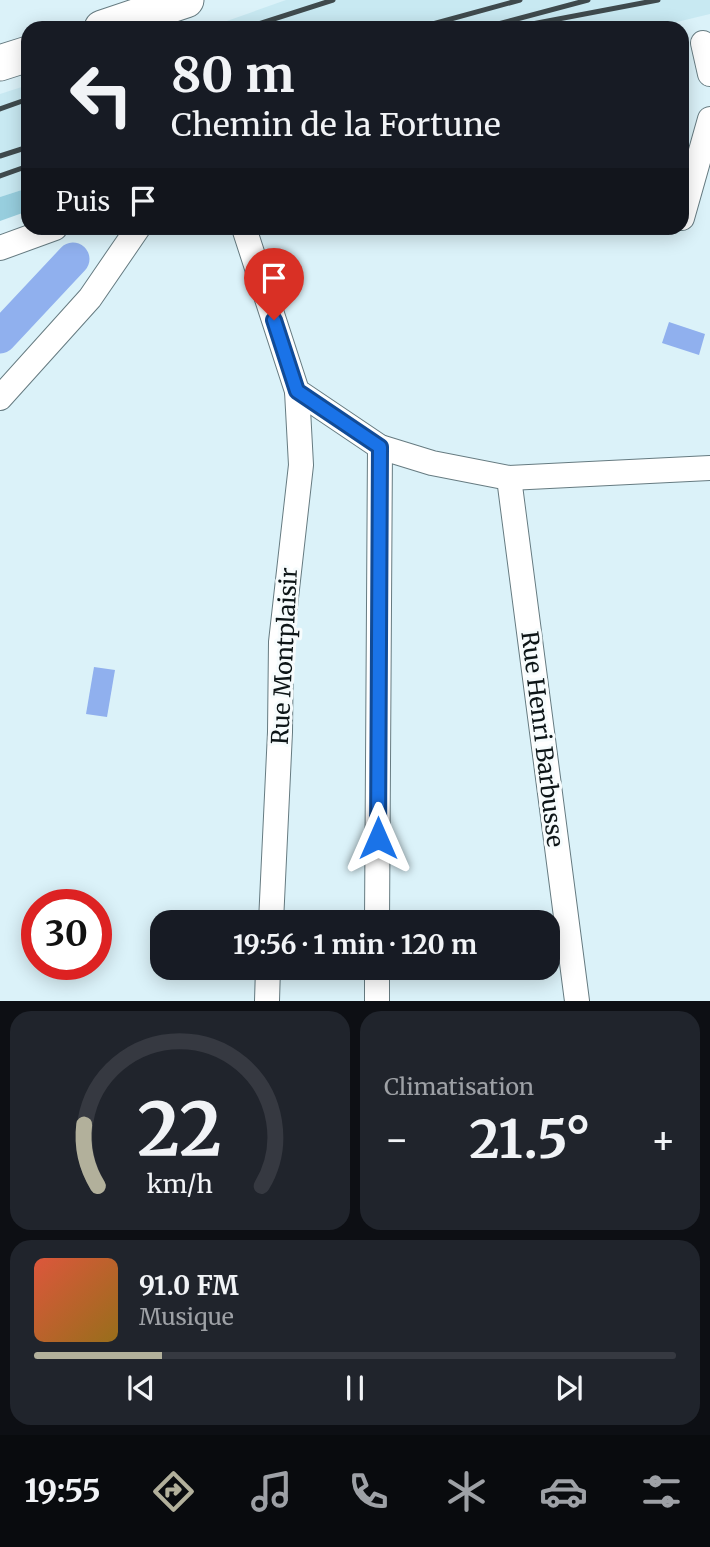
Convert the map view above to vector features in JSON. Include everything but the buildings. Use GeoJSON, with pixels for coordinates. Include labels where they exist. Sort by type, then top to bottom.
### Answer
{"type":"FeatureCollection","features":[{"type":"Feature","properties":{"kind":"main road"},"geometry":{"type":"LineString","coordinates":[[114,21],[136,8],[186,0]]}},
{"type":"Feature","properties":{"kind":"main road"},"geometry":{"type":"LineString","coordinates":[[0,63],[21,56]]}},
{"type":"Feature","properties":{"kind":"street"},"geometry":{"type":"LineString","coordinates":[[698,45],[710,74]]}},
{"type":"Feature","properties":{"kind":"street"},"geometry":{"type":"LineString","coordinates":[[689,196],[710,119]]}},
{"type":"Feature","properties":{"kind":"street"},"geometry":{"type":"LineString","coordinates":[[0,248],[36,235]]}},
{"type":"Feature","properties":{"kind":"street"},"geometry":{"type":"LineString","coordinates":[[0,398],[90,298],[133,235]]}},
{"type":"Feature","properties":{"kind":"street","name":"Rue Montplaisir"},"geometry":{"type":"LineString","coordinates":[[246,235],[297,391],[301,465],[281,642],[280,732],[272,910]]}},
{"type":"Feature","properties":{"kind":"street"},"geometry":{"type":"LineString","coordinates":[[297,391],[380,447],[432,463],[509,478],[710,468]]}},
{"type":"Feature","properties":{"kind":"street"},"geometry":{"type":"LineString","coordinates":[[377,910],[380,447]]}},
{"type":"Feature","properties":{"kind":"street","name":"Rue Henri Barbusse"},"geometry":{"type":"LineString","coordinates":[[509,478],[577,1001]]}},
{"type":"Feature","properties":{"kind":"street"},"geometry":{"type":"LineString","coordinates":[[267,1001],[268,980]]}},
{"type":"Feature","properties":{"kind":"street"},"geometry":{"type":"LineString","coordinates":[[377,980],[377,1001]]}},
{"type":"Feature","properties":{"kind":"shaded area"},"geometry":{"type":"Polygon","coordinates":[[[286,0],[710,0],[710,14],[681,21],[227,21],[286,0]]]}},
{"type":"Feature","properties":{"kind":"shaded area"},"geometry":{"type":"Polygon","coordinates":[[[21,87],[21,190],[0,197],[0,94],[21,87]]]}},
{"type":"Feature","properties":{"kind":"shaded area"},"geometry":{"type":"Polygon","coordinates":[[[21,190],[21,214],[0,221],[0,197],[21,190]]]}},
{"type":"Feature","properties":{"kind":"water"},"geometry":{"type":"Polygon","coordinates":[[[669,322],[705,334],[699,355],[662,343],[669,322]]]}},
{"type":"Feature","properties":{"kind":"water"},"geometry":{"type":"Polygon","coordinates":[[[94,667],[115,670],[107,717],[86,714],[94,667]]]}},
{"type":"Feature","properties":{"kind":"waterway"},"geometry":{"type":"LineString","coordinates":[[0,337],[73,259]]}},
{"type":"Feature","properties":{"kind":"railway"},"geometry":{"type":"LineString","coordinates":[[268,21],[333,0]]}},
{"type":"Feature","properties":{"kind":"railway"},"geometry":{"type":"LineString","coordinates":[[444,21],[520,0]]}},
{"type":"Feature","properties":{"kind":"railway"},"geometry":{"type":"LineString","coordinates":[[509,21],[588,0]]}},
{"type":"Feature","properties":{"kind":"railway"},"geometry":{"type":"LineString","coordinates":[[548,21],[658,0]]}},
{"type":"Feature","properties":{"kind":"railway"},"geometry":{"type":"LineString","coordinates":[[0,109],[21,102]]}},
{"type":"Feature","properties":{"kind":"railway"},"geometry":{"type":"LineString","coordinates":[[0,156],[21,149]]}},
{"type":"Feature","properties":{"kind":"railway"},"geometry":{"type":"LineString","coordinates":[[0,176],[21,168]]}},
{"type":"Feature","properties":{"kind":"route"},"geometry":{"type":"LineString","coordinates":[[274,320],[297,391],[380,447],[378,838]]}}]}
